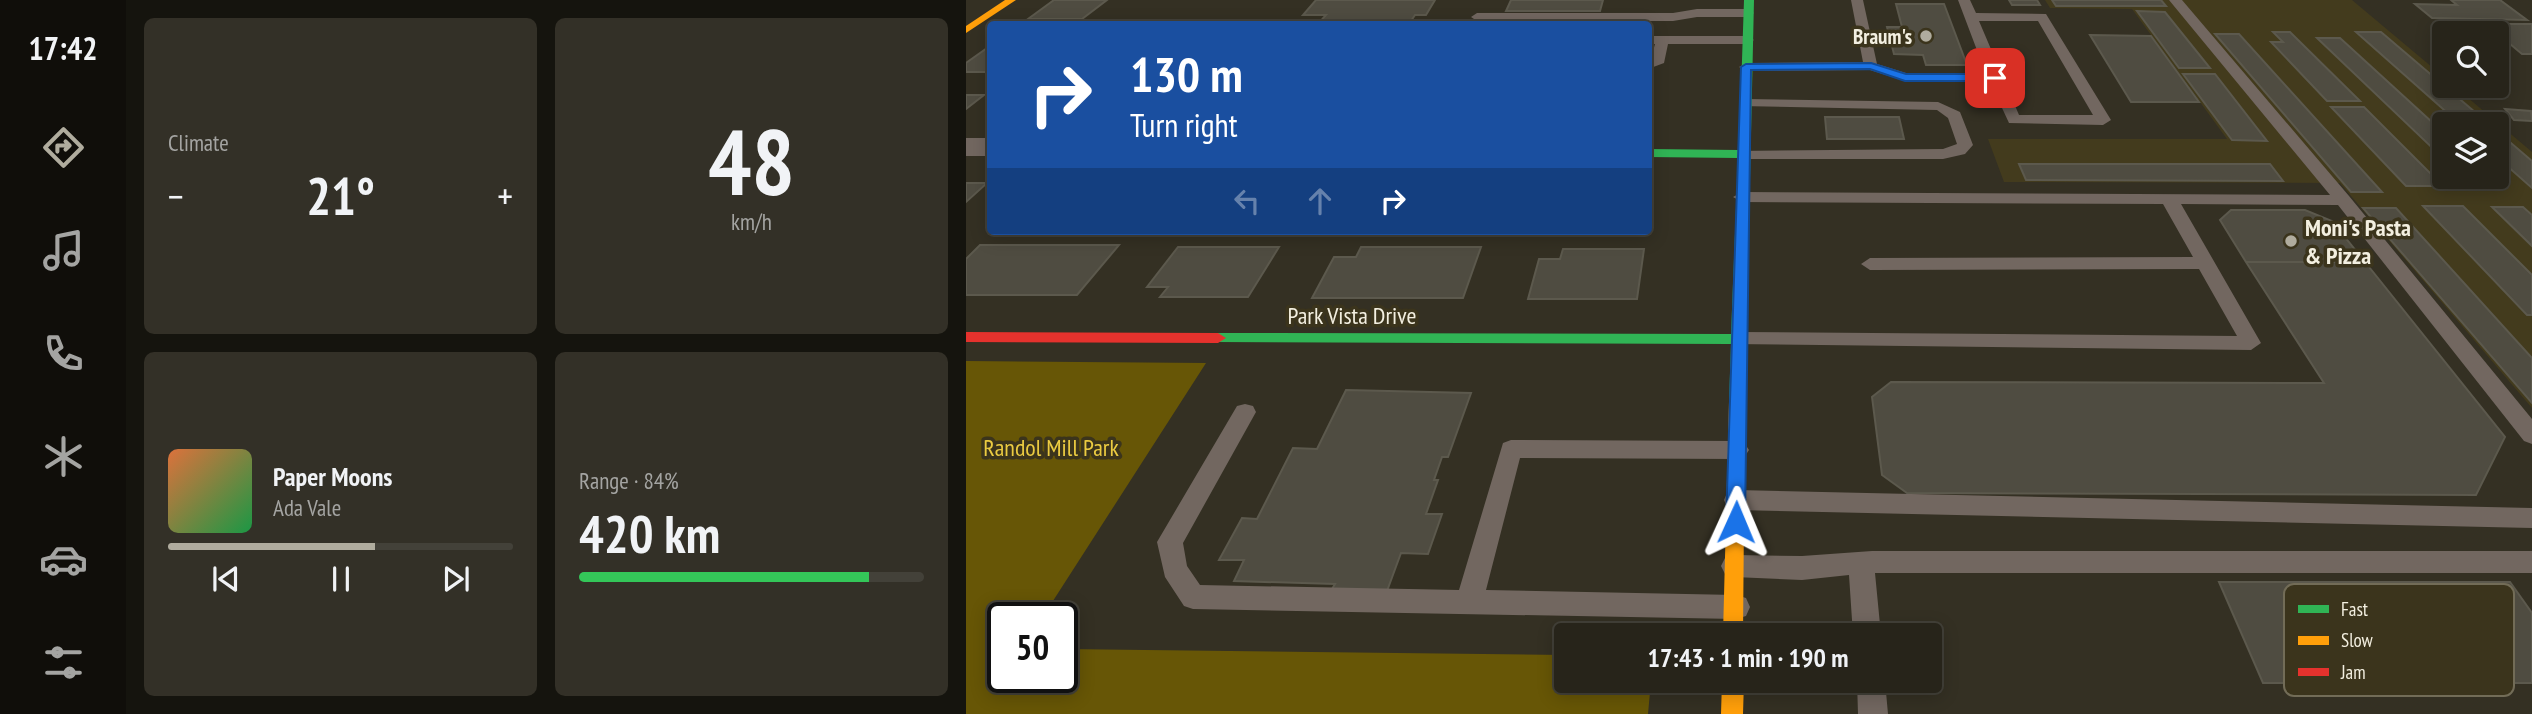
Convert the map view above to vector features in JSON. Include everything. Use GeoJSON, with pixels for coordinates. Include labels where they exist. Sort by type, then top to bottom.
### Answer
{"type":"FeatureCollection","features":[{"type":"Feature","properties":{"kind":"main road"},"geometry":{"type":"LineString","coordinates":[[966,30],[1011,0]]}},
{"type":"Feature","properties":{"kind":"main road"},"geometry":{"type":"LineString","coordinates":[[1735,623],[1738,339],[1749,7]]}},
{"type":"Feature","properties":{"kind":"main road"},"geometry":{"type":"LineString","coordinates":[[1652,153],[1743,154]]}},
{"type":"Feature","properties":{"kind":"main road","name":"Park Vista Drive"},"geometry":{"type":"LineString","coordinates":[[966,337],[1738,339]]}},
{"type":"Feature","properties":{"kind":"main road"},"geometry":{"type":"LineString","coordinates":[[1732,714],[1733,693]]}},
{"type":"Feature","properties":{"kind":"street"},"geometry":{"type":"LineString","coordinates":[[966,147],[987,147]]}},
{"type":"Feature","properties":{"kind":"lane"},"geometry":{"type":"LineString","coordinates":[[1486,0],[1475,21],[1673,18],[1749,7]]}},
{"type":"Feature","properties":{"kind":"lane"},"geometry":{"type":"LineString","coordinates":[[1857,0],[1871,66]]}},
{"type":"Feature","properties":{"kind":"lane"},"geometry":{"type":"LineString","coordinates":[[1964,0],[1970,17],[1995,78],[2014,120],[2103,120],[2042,17],[1970,17]]}},
{"type":"Feature","properties":{"kind":"lane"},"geometry":{"type":"LineString","coordinates":[[2175,0],[2343,200],[2532,435]]}},
{"type":"Feature","properties":{"kind":"lane"},"geometry":{"type":"LineString","coordinates":[[1652,63],[1659,60],[1655,40],[1747,40]]}},
{"type":"Feature","properties":{"kind":"lane"},"geometry":{"type":"LineString","coordinates":[[1746,67],[1871,66],[1905,77],[1995,78]]}},
{"type":"Feature","properties":{"kind":"lane"},"geometry":{"type":"LineString","coordinates":[[1743,154],[1943,154],[1959,151],[1965,145],[1958,118],[1950,108],[1745,103]]}},
{"type":"Feature","properties":{"kind":"lane"},"geometry":{"type":"LineString","coordinates":[[1742,197],[2343,200]]}},
{"type":"Feature","properties":{"kind":"lane"},"geometry":{"type":"LineString","coordinates":[[1738,339],[2250,343],[2169,200]]}},
{"type":"Feature","properties":{"kind":"lane"},"geometry":{"type":"LineString","coordinates":[[1870,264],[2206,263]]}},
{"type":"Feature","properties":{"kind":"lane"},"geometry":{"type":"LineString","coordinates":[[1245,412],[1170,542],[1174,569],[1193,597],[1736,607]]}},
{"type":"Feature","properties":{"kind":"lane"},"geometry":{"type":"LineString","coordinates":[[1469,603],[1511,449],[1737,450]]}},
{"type":"Feature","properties":{"kind":"lane"},"geometry":{"type":"LineString","coordinates":[[1736,500],[2532,518]]}},
{"type":"Feature","properties":{"kind":"lane"},"geometry":{"type":"LineString","coordinates":[[1734,566],[1802,568],[1861,563],[2532,562]]}},
{"type":"Feature","properties":{"kind":"lane"},"geometry":{"type":"LineString","coordinates":[[1861,563],[1866,623]]}},
{"type":"Feature","properties":{"kind":"lane"},"geometry":{"type":"LineString","coordinates":[[1872,693],[1873,714]]}},
{"type":"Feature","properties":{"kind":"shaded area"},"geometry":{"type":"Polygon","coordinates":[[[2045,0],[2352,0],[2432,67],[2432,98],[2468,98],[2485,112],[2432,112],[2432,189],[2509,189],[2509,133],[2532,152],[2532,408],[2340,183],[2004,182],[1988,139],[2227,139],[2132,9],[2050,8],[2045,0]]]}},
{"type":"Feature","properties":{"kind":"green space","name":"Randol Mill Park"},"geometry":{"type":"Polygon","coordinates":[[[966,361],[1206,363],[1052,602],[987,602],[987,693],[1078,693],[1078,649],[1554,655],[1554,693],[1650,693],[1648,714],[966,714],[966,361]]]}},
{"type":"Feature","properties":{"kind":"building"},"geometry":{"type":"Polygon","coordinates":[[[1054,0],[1107,0],[1082,19],[1028,19],[1054,0]]]}},
{"type":"Feature","properties":{"kind":"building"},"geometry":{"type":"Polygon","coordinates":[[[1316,0],[1435,0],[1426,15],[1415,15],[1411,21],[1321,21],[1326,15],[1303,15],[1316,0]]]}},
{"type":"Feature","properties":{"kind":"building"},"geometry":{"type":"Polygon","coordinates":[[[1511,0],[1603,0],[1600,11],[1506,11],[1511,0]]]}},
{"type":"Feature","properties":{"kind":"building"},"geometry":{"type":"Polygon","coordinates":[[[2009,0],[2037,0],[2040,5],[2012,5],[2009,0]]]}},
{"type":"Feature","properties":{"kind":"building"},"geometry":{"type":"Polygon","coordinates":[[[2052,0],[2161,0],[2166,6],[2056,6],[2052,0]]]}},
{"type":"Feature","properties":{"kind":"building"},"geometry":{"type":"Polygon","coordinates":[[[2451,0],[2500,0],[2527,20],[2432,18],[2415,4],[2457,5],[2451,0]]]}},
{"type":"Feature","properties":{"kind":"building"},"geometry":{"type":"Polygon","coordinates":[[[1896,4],[1944,4],[1967,65],[1926,65],[1923,55],[1894,54],[1887,27],[1902,27],[1896,4]]]}},
{"type":"Feature","properties":{"kind":"building"},"geometry":{"type":"Polygon","coordinates":[[[2137,11],[2165,12],[2210,68],[2179,68],[2137,11]]]}},
{"type":"Feature","properties":{"kind":"building"},"geometry":{"type":"Polygon","coordinates":[[[2509,24],[2532,24],[2532,54],[2522,54],[2509,43],[2509,24]]]}},
{"type":"Feature","properties":{"kind":"building"},"geometry":{"type":"Polygon","coordinates":[[[2273,32],[2290,32],[2360,101],[2327,101],[2271,42],[2283,42],[2273,32]]]}},
{"type":"Feature","properties":{"kind":"building"},"geometry":{"type":"Polygon","coordinates":[[[2356,32],[2381,32],[2432,75],[2432,98],[2458,98],[2475,112],[2446,112],[2356,32]]]}},
{"type":"Feature","properties":{"kind":"building"},"geometry":{"type":"Polygon","coordinates":[[[2215,34],[2239,34],[2382,192],[2351,192],[2215,34]]]}},
{"type":"Feature","properties":{"kind":"building"},"geometry":{"type":"Polygon","coordinates":[[[2090,35],[2151,36],[2199,102],[2131,102],[2090,35]]]}},
{"type":"Feature","properties":{"kind":"building"},"geometry":{"type":"Polygon","coordinates":[[[2317,38],[2340,38],[2432,122],[2432,148],[2317,38]]]}},
{"type":"Feature","properties":{"kind":"building"},"geometry":{"type":"Polygon","coordinates":[[[987,48],[987,72],[966,72],[966,63],[987,48]]]}},
{"type":"Feature","properties":{"kind":"building"},"geometry":{"type":"Polygon","coordinates":[[[2183,74],[2215,74],[2267,141],[2232,140],[2183,74]]]}},
{"type":"Feature","properties":{"kind":"building"},"geometry":{"type":"Polygon","coordinates":[[[966,95],[984,95],[966,109],[966,95]]]}},
{"type":"Feature","properties":{"kind":"building"},"geometry":{"type":"Polygon","coordinates":[[[2331,107],[2364,107],[2432,175],[2432,186],[2406,186],[2331,107]]]}},
{"type":"Feature","properties":{"kind":"building"},"geometry":{"type":"Polygon","coordinates":[[[2505,109],[2531,111],[2532,121],[2514,120],[2505,109]]]}},
{"type":"Feature","properties":{"kind":"building"},"geometry":{"type":"Polygon","coordinates":[[[1825,117],[1899,117],[1904,139],[1827,139],[1825,117]]]}},
{"type":"Feature","properties":{"kind":"building"},"geometry":{"type":"Polygon","coordinates":[[[2509,141],[2532,161],[2532,188],[2509,168],[2509,141]]]}},
{"type":"Feature","properties":{"kind":"building"},"geometry":{"type":"Polygon","coordinates":[[[2019,164],[2270,164],[2283,181],[2026,180],[2019,164]]]}},
{"type":"Feature","properties":{"kind":"building"},"geometry":{"type":"Polygon","coordinates":[[[966,183],[987,183],[966,202],[966,183]]]}},
{"type":"Feature","properties":{"kind":"building"},"geometry":{"type":"Polygon","coordinates":[[[2423,206],[2463,206],[2532,275],[2532,315],[2527,315],[2423,206]]]}},
{"type":"Feature","properties":{"kind":"building"},"geometry":{"type":"Polygon","coordinates":[[[2492,207],[2523,207],[2532,215],[2532,246],[2492,207]]]}},
{"type":"Feature","properties":{"kind":"building"},"geometry":{"type":"Polygon","coordinates":[[[2363,208],[2396,208],[2532,358],[2532,403],[2363,208]]]}},
{"type":"Feature","properties":{"kind":"building","name":"Moni's Pasta & Pizza"},"geometry":{"type":"Polygon","coordinates":[[[2231,210],[2305,210],[2332,221],[2365,262],[2246,262],[2220,220],[2231,210]]]}},
{"type":"Feature","properties":{"kind":"building"},"geometry":{"type":"Polygon","coordinates":[[[980,245],[1119,245],[1077,295],[966,295],[966,259],[980,245]]]}},
{"type":"Feature","properties":{"kind":"building"},"geometry":{"type":"Polygon","coordinates":[[[1178,247],[1279,247],[1248,297],[1160,297],[1168,287],[1147,287],[1178,247]]]}},
{"type":"Feature","properties":{"kind":"building"},"geometry":{"type":"Polygon","coordinates":[[[1361,247],[1481,247],[1463,298],[1312,298],[1334,257],[1356,257],[1361,247]]]}},
{"type":"Feature","properties":{"kind":"building"},"geometry":{"type":"Polygon","coordinates":[[[1563,249],[1644,249],[1637,299],[1528,299],[1539,259],[1560,259],[1563,249]]]}},
{"type":"Feature","properties":{"kind":"building"},"geometry":{"type":"Polygon","coordinates":[[[2246,262],[2365,262],[2505,437],[2476,495],[1907,493],[1882,475],[1872,397],[1891,382],[2324,383],[2246,262]]]}},
{"type":"Feature","properties":{"kind":"building"},"geometry":{"type":"Polygon","coordinates":[[[1346,390],[1471,393],[1448,457],[1442,457],[1434,480],[1438,480],[1426,514],[1442,514],[1428,554],[1401,553],[1387,591],[1332,589],[1335,584],[1234,581],[1244,560],[1219,560],[1242,518],[1257,519],[1293,448],[1317,449],[1346,390]]]}},
{"type":"Feature","properties":{"kind":"building"},"geometry":{"type":"Polygon","coordinates":[[[2219,582],[2511,584],[2284,584],[2284,683],[2263,683],[2219,582]]]}},
{"type":"Feature","properties":{"kind":"building"},"geometry":{"type":"Polygon","coordinates":[[[2514,588],[2532,613],[2532,683],[2514,683],[2514,588]]]}},
{"type":"Feature","properties":{"kind":"traffic: fast"},"geometry":{"type":"LineString","coordinates":[[1737,402],[1749,0]]}},
{"type":"Feature","properties":{"kind":"traffic: fast"},"geometry":{"type":"LineString","coordinates":[[1652,153],[1743,154]]}},
{"type":"Feature","properties":{"kind":"traffic: fast"},"geometry":{"type":"LineString","coordinates":[[1218,338],[1738,339]]}},
{"type":"Feature","properties":{"kind":"traffic: slow"},"geometry":{"type":"LineString","coordinates":[[966,30],[1011,0]]}},
{"type":"Feature","properties":{"kind":"traffic: slow"},"geometry":{"type":"LineString","coordinates":[[1733,623],[1737,402]]}},
{"type":"Feature","properties":{"kind":"traffic: slow"},"geometry":{"type":"LineString","coordinates":[[1732,714],[1733,693]]}},
{"type":"Feature","properties":{"kind":"traffic: jam"},"geometry":{"type":"LineString","coordinates":[[966,337],[1218,338]]}},
{"type":"Feature","properties":{"kind":"place","name":"Braum's"},"geometry":{"type":"Point","coordinates":[1926,36]}},
{"type":"Feature","properties":{"kind":"place","name":"Moni's Pasta & Pizza"},"geometry":{"type":"Point","coordinates":[2291,241]}},
{"type":"Feature","properties":{"kind":"route"},"geometry":{"type":"LineString","coordinates":[[1736,522],[1746,67],[1871,66],[1905,77],[1995,78]]}}]}
